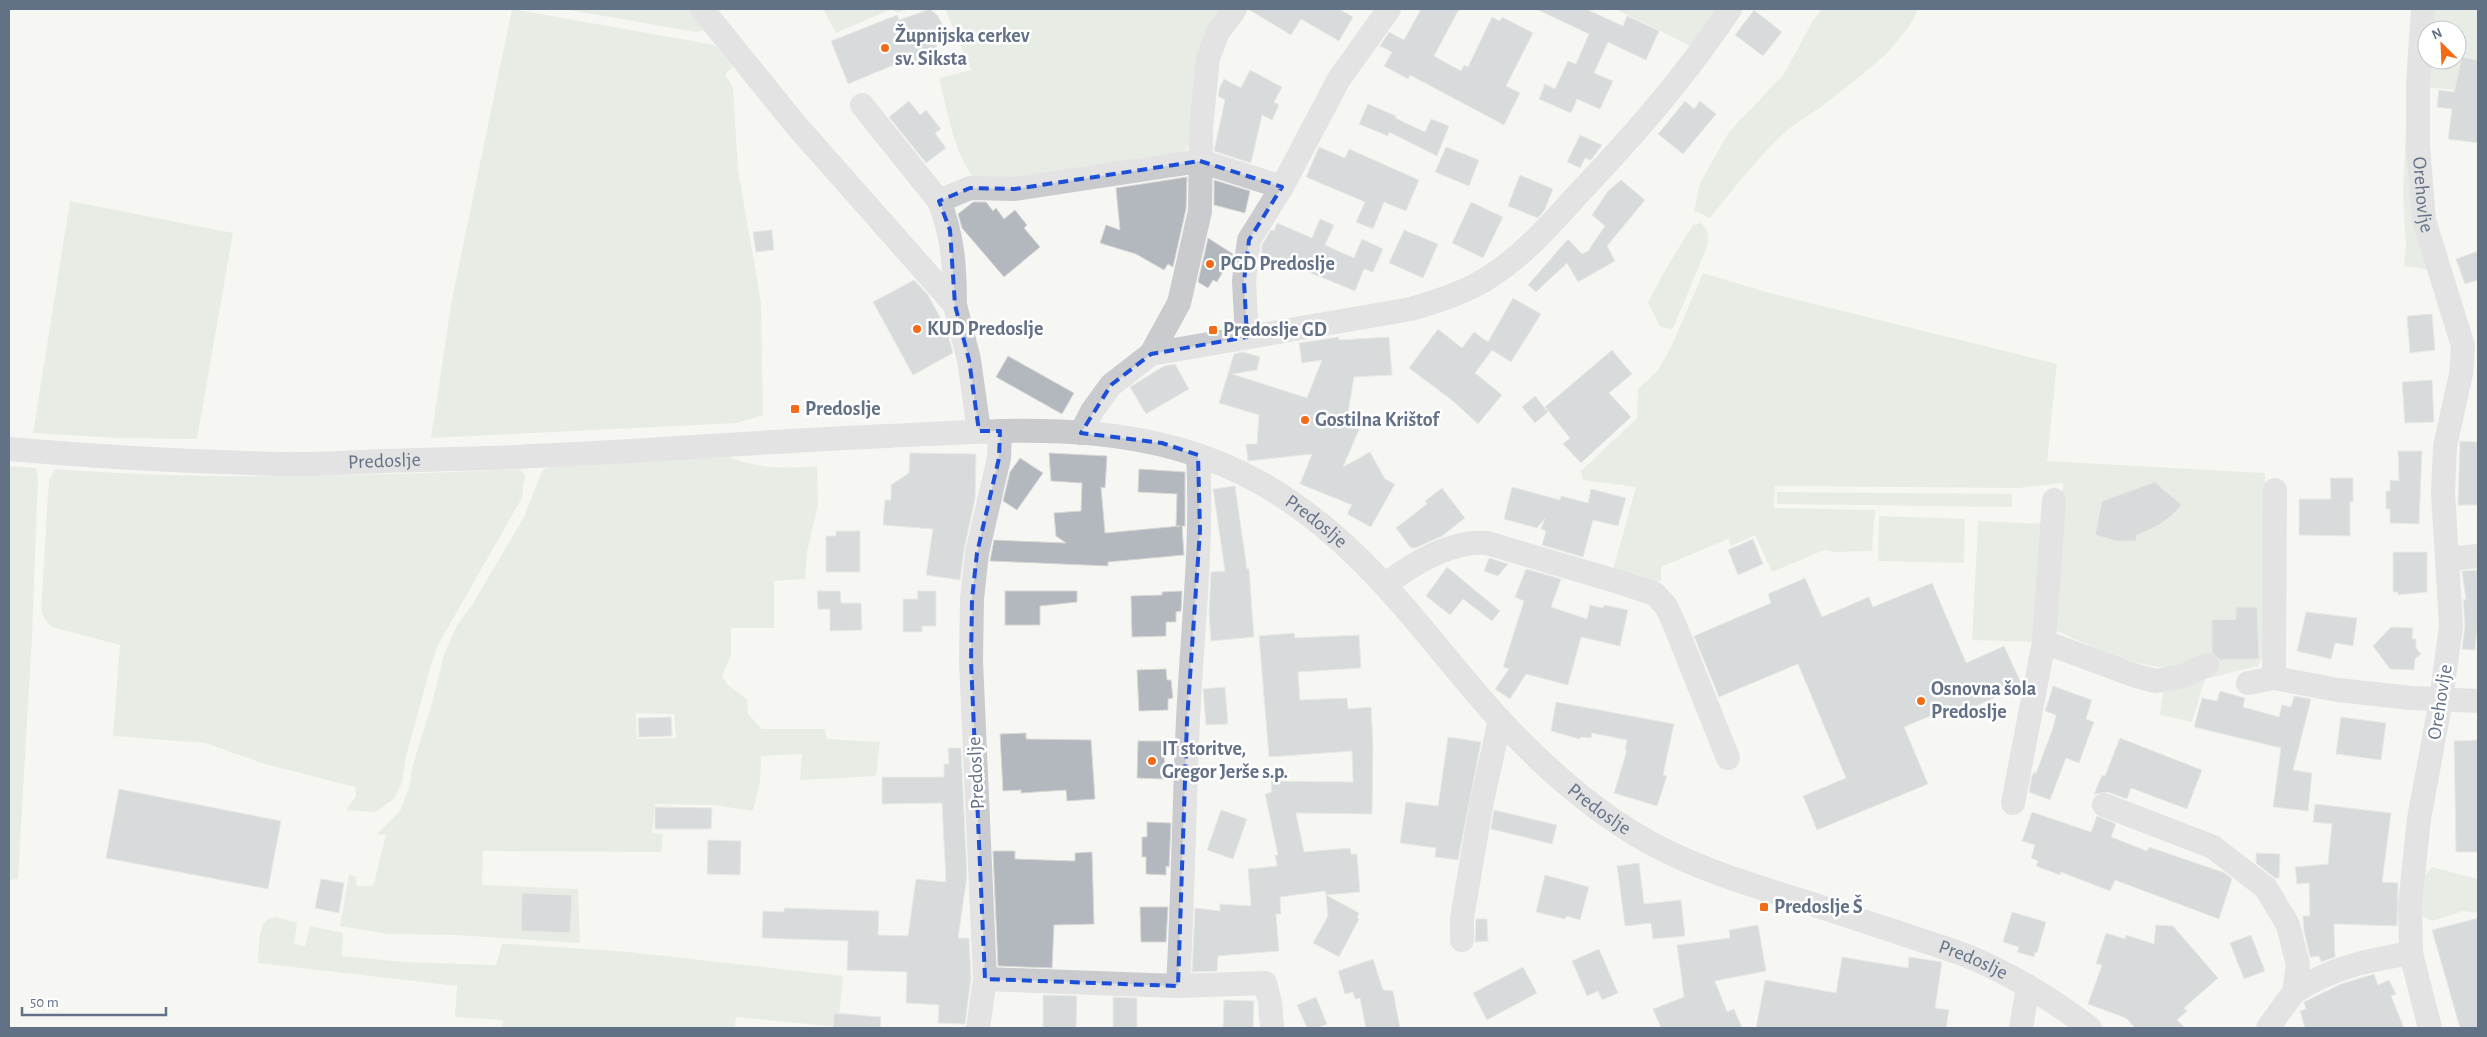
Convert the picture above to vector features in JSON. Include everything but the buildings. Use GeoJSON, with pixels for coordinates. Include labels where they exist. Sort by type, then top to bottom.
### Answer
{"type":"FeatureCollection","features":[{"type":"Feature","properties":{"kind":"street"},"geometry":{"type":"LineString","coordinates":[[702,9],[794,124],[955,305]]}},
{"type":"Feature","properties":{"kind":"street"},"geometry":{"type":"LineString","coordinates":[[1081,432],[1092,411],[1111,385],[1151,354],[1179,304],[1200,211],[1200,160],[1204,76],[1208,58],[1218,32],[1235,9]]}},
{"type":"Feature","properties":{"kind":"street"},"geometry":{"type":"LineString","coordinates":[[1247,337],[1244,281],[1249,240],[1282,187],[1340,79],[1389,9]]}},
{"type":"Feature","properties":{"kind":"street"},"geometry":{"type":"LineString","coordinates":[[1151,354],[1411,309],[1441,300],[1490,277],[1532,244],[1621,149],[1676,86],[1730,9]]}},
{"type":"Feature","properties":{"kind":"street","name":"Orehovlje"},"geometry":{"type":"LineString","coordinates":[[2423,9],[2418,84],[2418,146],[2424,220],[2463,346],[2461,374],[2446,446],[2442,493],[2448,559],[2451,626],[2441,700],[2419,819],[2410,904],[2411,953],[2430,1028]]}},
{"type":"Feature","properties":{"kind":"street"},"geometry":{"type":"LineString","coordinates":[[862,105],[939,201],[950,230],[955,275],[955,305],[989,431]]}},
{"type":"Feature","properties":{"kind":"street"},"geometry":{"type":"LineString","coordinates":[[939,201],[970,188],[1015,189],[1200,160],[1282,187]]}},
{"type":"Feature","properties":{"kind":"street","name":"Orehovlje"},"geometry":{"type":"LineString","coordinates":[[2461,374],[2478,349]]}},
{"type":"Feature","properties":{"kind":"street","name":"Predoslje"},"geometry":{"type":"LineString","coordinates":[[978,1028],[985,979],[971,661],[976,553],[999,458],[989,431]]}},
{"type":"Feature","properties":{"kind":"street","name":"Predoslje"},"geometry":{"type":"LineString","coordinates":[[9,449],[79,455],[287,464],[535,456],[798,440],[989,431],[1081,432],[1162,443],[1198,455],[1258,481],[1296,504],[1346,545],[1386,584],[1500,720],[1552,772],[1591,804],[1633,833],[1669,852],[1732,880],[1971,958],[2028,986],[2061,1006],[2090,1028]]}},
{"type":"Feature","properties":{"kind":"street"},"geometry":{"type":"LineString","coordinates":[[1178,986],[1184,881],[1188,721],[1200,530],[1198,455]]}},
{"type":"Feature","properties":{"kind":"street"},"geometry":{"type":"LineString","coordinates":[[2274,678],[2275,490]]}},
{"type":"Feature","properties":{"kind":"street"},"geometry":{"type":"LineString","coordinates":[[2013,802],[2044,642],[2054,500]]}},
{"type":"Feature","properties":{"kind":"street"},"geometry":{"type":"LineString","coordinates":[[1386,584],[1407,568],[1460,544],[1472,542],[1487,543],[1655,594],[1666,606],[1674,623],[1728,758]]}},
{"type":"Feature","properties":{"kind":"street"},"geometry":{"type":"LineString","coordinates":[[2448,559],[2478,556]]}},
{"type":"Feature","properties":{"kind":"street"},"geometry":{"type":"LineString","coordinates":[[2044,642],[2136,676],[2156,681],[2183,676],[2207,665]]}},
{"type":"Feature","properties":{"kind":"street"},"geometry":{"type":"LineString","coordinates":[[2248,683],[2274,678],[2338,690],[2441,700],[2478,701]]}},
{"type":"Feature","properties":{"kind":"street"},"geometry":{"type":"LineString","coordinates":[[1462,940],[1462,918],[1482,801],[1500,720]]}},
{"type":"Feature","properties":{"kind":"street"},"geometry":{"type":"LineString","coordinates":[[2104,805],[2213,847],[2266,888],[2288,925],[2298,965],[2294,992]]}},
{"type":"Feature","properties":{"kind":"street"},"geometry":{"type":"LineString","coordinates":[[2268,1028],[2294,992],[2317,978],[2356,963],[2411,953]]}},
{"type":"Feature","properties":{"kind":"street"},"geometry":{"type":"LineString","coordinates":[[985,979],[1178,986],[1265,983],[1270,1002],[1272,1028]]}},
{"type":"Feature","properties":{"kind":"street"},"geometry":{"type":"LineString","coordinates":[[2021,1028],[2028,986]]}},
{"type":"Feature","properties":{"kind":"highlighted area"},"geometry":{"type":"Polygon","coordinates":[[[1200,161],[1282,187],[1249,240],[1244,281],[1247,337],[1151,354],[1111,385],[1081,433],[1162,443],[1198,455],[1200,530],[1187,721],[1178,986],[985,979],[971,661],[972,599],[977,553],[999,458],[1000,431],[979,431],[969,360],[955,305],[950,230],[939,201],[970,188],[1015,189],[1200,161]]]}},
{"type":"Feature","properties":{"kind":"shaded area"},"geometry":{"type":"Polygon","coordinates":[[[512,9],[715,45],[733,67],[725,74],[733,88],[738,170],[761,302],[763,415],[737,423],[431,438],[452,299],[512,9]]]}},
{"type":"Feature","properties":{"kind":"shaded area"},"geometry":{"type":"Polygon","coordinates":[[[563,9],[690,9],[705,30],[696,32],[563,9]]]}},
{"type":"Feature","properties":{"kind":"shaded area"},"geometry":{"type":"Polygon","coordinates":[[[823,9],[892,9],[836,33],[823,9]]]}},
{"type":"Feature","properties":{"kind":"shaded area"},"geometry":{"type":"Polygon","coordinates":[[[892,9],[910,9],[897,13],[892,9]]]}},
{"type":"Feature","properties":{"kind":"shaded area"},"geometry":{"type":"Polygon","coordinates":[[[945,9],[1225,9],[1189,145],[1184,153],[1059,177],[974,178],[961,157],[956,144],[939,78],[971,70],[945,9]]]}},
{"type":"Feature","properties":{"kind":"shaded area"},"geometry":{"type":"Polygon","coordinates":[[[1615,9],[1721,9],[1695,48],[1615,9]]]}},
{"type":"Feature","properties":{"kind":"shaded area"},"geometry":{"type":"Polygon","coordinates":[[[1822,9],[1918,9],[1911,23],[1891,49],[1852,83],[1785,132],[1755,163],[1710,218],[1694,211],[1700,183],[1729,132],[1784,74],[1812,22],[1822,9]]]}},
{"type":"Feature","properties":{"kind":"shaded area"},"geometry":{"type":"Polygon","coordinates":[[[2429,9],[2478,9],[2478,92],[2425,87],[2426,70],[2467,70],[2467,20],[2428,20],[2429,9]]]}},
{"type":"Feature","properties":{"kind":"shaded area"},"geometry":{"type":"Polygon","coordinates":[[[2413,111],[2433,270],[2404,266],[2406,246],[2403,196],[2406,125],[2413,111]]]}},
{"type":"Feature","properties":{"kind":"shaded area"},"geometry":{"type":"Polygon","coordinates":[[[70,201],[233,233],[197,439],[116,438],[33,433],[70,201]]]}},
{"type":"Feature","properties":{"kind":"shaded area"},"geometry":{"type":"Polygon","coordinates":[[[1701,223],[1706,228],[1708,234],[1707,247],[1674,326],[1672,329],[1660,327],[1648,302],[1693,225],[1701,223]]]}},
{"type":"Feature","properties":{"kind":"shaded area"},"geometry":{"type":"Polygon","coordinates":[[[1703,273],[1766,292],[2057,364],[2047,461],[2265,473],[2266,650],[2258,666],[2205,679],[2192,722],[2160,715],[2163,693],[2170,668],[2125,659],[2055,630],[2063,483],[2018,488],[1775,486],[1774,508],[1875,510],[1872,551],[1836,552],[1824,550],[1772,572],[1755,535],[1731,546],[1728,539],[1661,567],[1661,581],[1645,584],[1612,573],[1636,487],[1583,480],[1581,471],[1637,418],[1638,389],[1658,370],[1672,345],[1703,273]]]}},
{"type":"Feature","properties":{"kind":"shaded area"},"geometry":{"type":"Polygon","coordinates":[[[729,457],[762,466],[794,468],[817,466],[818,505],[807,552],[805,579],[774,581],[774,628],[731,628],[731,655],[722,676],[728,685],[747,699],[748,714],[762,729],[825,729],[827,739],[880,742],[876,776],[800,780],[802,754],[761,756],[760,782],[753,811],[714,805],[655,804],[652,833],[663,834],[661,852],[483,851],[482,885],[578,889],[580,943],[456,935],[388,934],[340,926],[349,875],[355,876],[357,886],[373,886],[386,835],[377,834],[400,811],[409,788],[413,764],[432,703],[444,654],[457,625],[472,605],[524,517],[542,471],[547,468],[570,464],[729,457]],[[636,713],[637,739],[676,738],[674,714],[636,713]]]}},
{"type":"Feature","properties":{"kind":"shaded area"},"geometry":{"type":"Polygon","coordinates":[[[9,466],[36,468],[38,477],[32,636],[18,879],[9,880],[9,466]]]}},
{"type":"Feature","properties":{"kind":"shaded area"},"geometry":{"type":"Polygon","coordinates":[[[55,469],[171,475],[288,476],[520,469],[525,475],[522,498],[438,645],[406,757],[402,783],[394,799],[375,812],[346,810],[356,796],[355,787],[265,764],[205,743],[113,736],[120,645],[52,627],[41,611],[49,480],[55,469]]]}},
{"type":"Feature","properties":{"kind":"shaded area"},"geometry":{"type":"Polygon","coordinates":[[[1777,492],[2012,494],[2012,507],[1777,504],[1777,492]]]}},
{"type":"Feature","properties":{"kind":"shaded area"},"geometry":{"type":"Polygon","coordinates":[[[1879,516],[1965,519],[1964,563],[1878,561],[1879,516]]]}},
{"type":"Feature","properties":{"kind":"shaded area"},"geometry":{"type":"Polygon","coordinates":[[[1978,521],[2043,524],[2038,642],[1972,640],[1978,521]]]}},
{"type":"Feature","properties":{"kind":"shaded area"},"geometry":{"type":"Polygon","coordinates":[[[2432,867],[2478,879],[2478,913],[2463,911],[2432,921],[2418,914],[2420,882],[2432,867]]]}},
{"type":"Feature","properties":{"kind":"shaded area"},"geometry":{"type":"Polygon","coordinates":[[[276,917],[297,923],[294,944],[305,946],[310,926],[343,933],[342,956],[404,962],[496,965],[502,944],[510,944],[630,952],[843,976],[838,1027],[736,1017],[734,1028],[502,1028],[503,1020],[455,1017],[457,986],[258,963],[259,939],[263,924],[268,919],[276,917]]]}},
{"type":"Feature","properties":{"kind":"place","name":"Župnijska cerkev sv. Siksta"},"geometry":{"type":"Point","coordinates":[885,48]}},
{"type":"Feature","properties":{"kind":"place","name":"PGD Predoslje"},"geometry":{"type":"Point","coordinates":[1210,264]}},
{"type":"Feature","properties":{"kind":"place","name":"KUD Predoslje"},"geometry":{"type":"Point","coordinates":[917,329]}},
{"type":"Feature","properties":{"kind":"place","name":"Predoslje GD"},"geometry":{"type":"Point","coordinates":[1213,330]}},
{"type":"Feature","properties":{"kind":"place","name":"Predoslje"},"geometry":{"type":"Point","coordinates":[795,409]}},
{"type":"Feature","properties":{"kind":"place","name":"Gostilna Krištof"},"geometry":{"type":"Point","coordinates":[1305,420]}},
{"type":"Feature","properties":{"kind":"place","name":"Osnovna šola Predoslje"},"geometry":{"type":"Point","coordinates":[1921,701]}},
{"type":"Feature","properties":{"kind":"place","name":"IT storitve, Gregor Jerše s.p."},"geometry":{"type":"Point","coordinates":[1152,761]}},
{"type":"Feature","properties":{"kind":"place","name":"Predoslje Š"},"geometry":{"type":"Point","coordinates":[1764,907]}}]}
